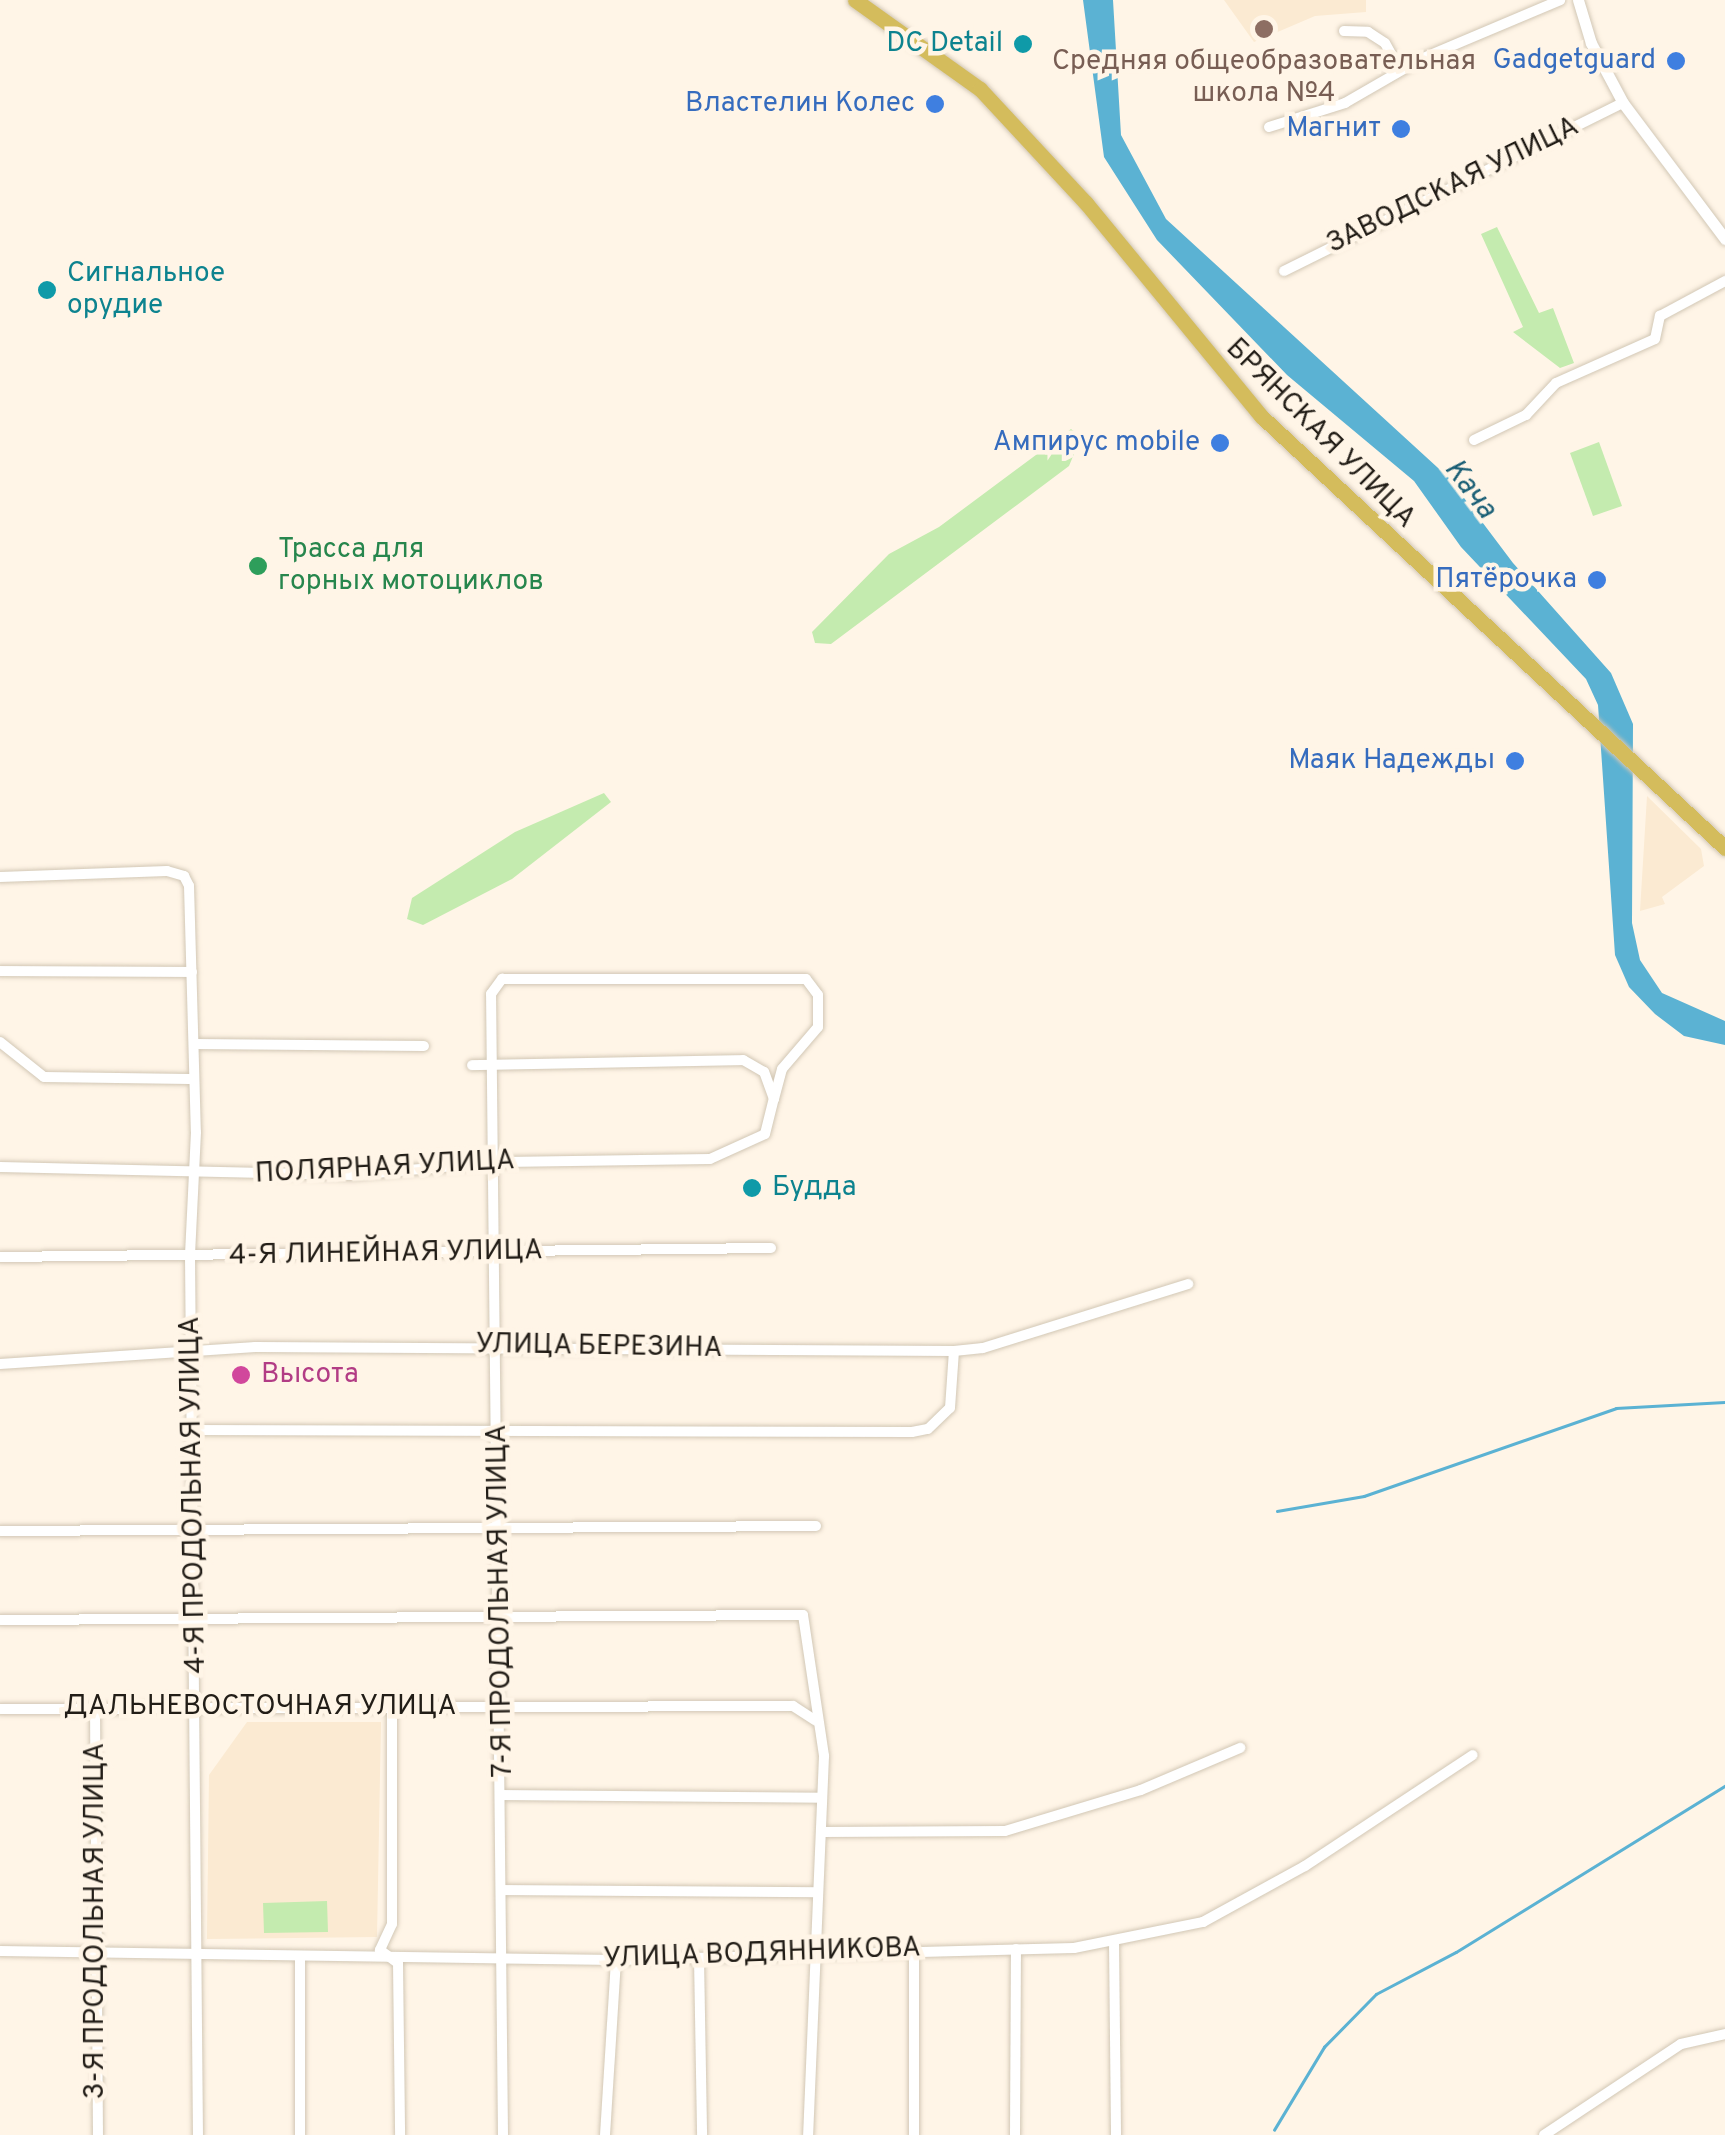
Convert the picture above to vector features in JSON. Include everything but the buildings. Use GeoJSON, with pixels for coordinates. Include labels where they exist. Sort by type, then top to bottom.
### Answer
{"type":"FeatureCollection","features":[{"type":"Feature","properties":{"kind":"highway","name":"БРЯНСКАЯ УЛИЦА"},"geometry":{"type":"LineString","coordinates":[[855,0],[980,89],[1086,203],[1261,416],[1725,848]]}},
{"type":"Feature","properties":{"kind":"street"},"geometry":{"type":"LineString","coordinates":[[1269,127],[1346,102],[1400,70],[1560,0]]}},
{"type":"Feature","properties":{"kind":"street"},"geometry":{"type":"LineString","coordinates":[[1578,0],[1591,43],[1622,103],[1725,239]]}},
{"type":"Feature","properties":{"kind":"street"},"geometry":{"type":"LineString","coordinates":[[1344,32],[1368,32],[1385,42],[1400,70]]}},
{"type":"Feature","properties":{"kind":"street","name":"ЗАВОДСКАЯ УЛИЦА"},"geometry":{"type":"LineString","coordinates":[[1284,271],[1622,103]]}},
{"type":"Feature","properties":{"kind":"street"},"geometry":{"type":"LineString","coordinates":[[1474,440],[1526,415],[1556,382],[1655,339],[1660,316],[1725,281]]}},
{"type":"Feature","properties":{"kind":"street","name":"4-Я ПРОДОЛЬНАЯ УЛИЦА"},"geometry":{"type":"LineString","coordinates":[[0,876],[167,871],[184,876],[189,886],[194,1044],[190,1079],[194,1174],[190,1256],[198,2135]]}},
{"type":"Feature","properties":{"kind":"street"},"geometry":{"type":"LineString","coordinates":[[0,970],[192,972]]}},
{"type":"Feature","properties":{"kind":"street","name":"7-Я ПРОДОЛЬНАЯ УЛИЦА"},"geometry":{"type":"LineString","coordinates":[[503,2135],[498,1351],[492,1345],[498,1162],[489,1001],[502,979],[806,979],[818,995],[818,1028],[782,1069],[774,1098]]}},
{"type":"Feature","properties":{"kind":"street"},"geometry":{"type":"LineString","coordinates":[[0,1042],[44,1077],[190,1079]]}},
{"type":"Feature","properties":{"kind":"street"},"geometry":{"type":"LineString","coordinates":[[194,1044],[424,1046]]}},
{"type":"Feature","properties":{"kind":"street"},"geometry":{"type":"LineString","coordinates":[[472,1066],[494,1069],[742,1060],[764,1072],[774,1098]]}},
{"type":"Feature","properties":{"kind":"street","name":"ПОЛЯРНАЯ УЛИЦА"},"geometry":{"type":"LineString","coordinates":[[0,1167],[194,1174],[352,1174],[498,1162],[710,1159],[765,1134],[774,1098]]}},
{"type":"Feature","properties":{"kind":"street","name":"4-Я ЛИНЕЙНАЯ УЛИЦА"},"geometry":{"type":"LineString","coordinates":[[0,1256],[771,1248]]}},
{"type":"Feature","properties":{"kind":"street","name":"УЛИЦА БЕРЕЗИНА"},"geometry":{"type":"LineString","coordinates":[[0,1364],[193,1351],[492,1345],[954,1351],[984,1348],[1188,1284]]}},
{"type":"Feature","properties":{"kind":"street"},"geometry":{"type":"LineString","coordinates":[[193,1430],[499,1435],[928,1429],[950,1408],[954,1351]]}},
{"type":"Feature","properties":{"kind":"street"},"geometry":{"type":"LineString","coordinates":[[0,1532],[816,1526]]}},
{"type":"Feature","properties":{"kind":"street"},"geometry":{"type":"LineString","coordinates":[[0,1620],[803,1615],[824,1756],[811,1956],[808,2135]]}},
{"type":"Feature","properties":{"kind":"street","name":"ДАЛЬНЕВОСТОЧНАЯ УЛИЦА"},"geometry":{"type":"LineString","coordinates":[[0,1708],[794,1706],[816,1721]]}},
{"type":"Feature","properties":{"kind":"street","name":"3-Я ПРОДОЛЬНАЯ УЛИЦА"},"geometry":{"type":"LineString","coordinates":[[94,1708],[98,2135]]}},
{"type":"Feature","properties":{"kind":"street"},"geometry":{"type":"LineString","coordinates":[[392,1709],[392,1924],[380,1950],[398,1964],[400,2135]]}},
{"type":"Feature","properties":{"kind":"street"},"geometry":{"type":"LineString","coordinates":[[822,1832],[1006,1831],[1142,1790],[1240,1748]]}},
{"type":"Feature","properties":{"kind":"street","name":"УЛИЦА ВОДЯННИКОВА"},"geometry":{"type":"LineString","coordinates":[[0,1951],[616,1960],[1016,1949],[1114,1941],[1203,1922],[1305,1866],[1472,1756]]}},
{"type":"Feature","properties":{"kind":"street"},"geometry":{"type":"LineString","coordinates":[[502,1795],[819,1798]]}},
{"type":"Feature","properties":{"kind":"street"},"geometry":{"type":"LineString","coordinates":[[501,1890],[814,1892]]}},
{"type":"Feature","properties":{"kind":"street"},"geometry":{"type":"LineString","coordinates":[[1114,1941],[1116,2135]]}},
{"type":"Feature","properties":{"kind":"street"},"geometry":{"type":"LineString","coordinates":[[914,1949],[914,2135]]}},
{"type":"Feature","properties":{"kind":"street"},"geometry":{"type":"LineString","coordinates":[[1015,2135],[1016,1949]]}},
{"type":"Feature","properties":{"kind":"street"},"geometry":{"type":"LineString","coordinates":[[300,1956],[300,2135]]}},
{"type":"Feature","properties":{"kind":"street"},"geometry":{"type":"LineString","coordinates":[[699,1958],[702,2135]]}},
{"type":"Feature","properties":{"kind":"street"},"geometry":{"type":"LineString","coordinates":[[604,2135],[616,1960]]}},
{"type":"Feature","properties":{"kind":"street"},"geometry":{"type":"LineString","coordinates":[[1544,2135],[1681,2044],[1725,2034]]}},
{"type":"Feature","properties":{"kind":"shaded area","name":"Средняя общеобразовательная школа №4"},"geometry":{"type":"Polygon","coordinates":[[[1224,0],[1366,0],[1366,12],[1315,16],[1254,42],[1224,0]]]}},
{"type":"Feature","properties":{"kind":"shaded area"},"geometry":{"type":"Polygon","coordinates":[[[1647,796],[1701,849],[1704,866],[1662,897],[1665,904],[1640,911],[1647,796]]]}},
{"type":"Feature","properties":{"kind":"shaded area"},"geometry":{"type":"Polygon","coordinates":[[[247,1722],[381,1722],[377,1937],[207,1939],[209,1775],[247,1722]]]}},
{"type":"Feature","properties":{"kind":"green space"},"geometry":{"type":"Polygon","coordinates":[[[1497,227],[1539,313],[1553,308],[1574,363],[1560,368],[1513,332],[1523,327],[1481,234],[1497,227]]]}},
{"type":"Feature","properties":{"kind":"green space"},"geometry":{"type":"Polygon","coordinates":[[[1071,429],[1081,437],[1069,466],[831,644],[815,643],[812,632],[889,554],[939,527],[1071,429]]]}},
{"type":"Feature","properties":{"kind":"green space"},"geometry":{"type":"Polygon","coordinates":[[[1599,442],[1622,506],[1593,516],[1570,453],[1599,442]]]}},
{"type":"Feature","properties":{"kind":"green space"},"geometry":{"type":"Polygon","coordinates":[[[604,793],[611,802],[512,879],[423,925],[407,919],[412,898],[515,832],[604,793]]]}},
{"type":"Feature","properties":{"kind":"green space"},"geometry":{"type":"Polygon","coordinates":[[[327,1901],[328,1932],[264,1933],[263,1903],[327,1901]]]}},
{"type":"Feature","properties":{"kind":"water","name":"Кача"},"geometry":{"type":"Polygon","coordinates":[[[1083,0],[1113,0],[1121,135],[1166,219],[1449,478],[1513,563],[1611,673],[1633,724],[1632,923],[1640,960],[1662,993],[1725,1021],[1725,1045],[1684,1036],[1655,1014],[1629,987],[1615,955],[1598,705],[1586,679],[1461,547],[1414,481],[1287,375],[1157,240],[1104,157],[1083,0]]]}},
{"type":"Feature","properties":{"kind":"waterway"},"geometry":{"type":"LineString","coordinates":[[1277,1511],[1364,1496],[1616,1408],[1725,1402]]}},
{"type":"Feature","properties":{"kind":"waterway"},"geometry":{"type":"LineString","coordinates":[[1274,2130],[1324,2047],[1376,1994],[1456,1952],[1725,1786]]}},
{"type":"Feature","properties":{"kind":"place","name":"Средняя общеобразовательная школа №4"},"geometry":{"type":"Point","coordinates":[1264,29]}},
{"type":"Feature","properties":{"kind":"place","name":"DC Detail"},"geometry":{"type":"Point","coordinates":[1023,44]}},
{"type":"Feature","properties":{"kind":"place","name":"Gadgetguard"},"geometry":{"type":"Point","coordinates":[1676,61]}},
{"type":"Feature","properties":{"kind":"place","name":"Властелин Колес"},"geometry":{"type":"Point","coordinates":[935,104]}},
{"type":"Feature","properties":{"kind":"place","name":"Магнит"},"geometry":{"type":"Point","coordinates":[1401,129]}},
{"type":"Feature","properties":{"kind":"place","name":"Сигнальное орудие"},"geometry":{"type":"Point","coordinates":[47,290]}},
{"type":"Feature","properties":{"kind":"place","name":"Ампирус mobile"},"geometry":{"type":"Point","coordinates":[1220,443]}},
{"type":"Feature","properties":{"kind":"place","name":"Трасса для горных мотоциклов"},"geometry":{"type":"Point","coordinates":[258,566]}},
{"type":"Feature","properties":{"kind":"place","name":"Пятёрочка"},"geometry":{"type":"Point","coordinates":[1597,580]}},
{"type":"Feature","properties":{"kind":"place","name":"Маяк Надежды"},"geometry":{"type":"Point","coordinates":[1515,761]}},
{"type":"Feature","properties":{"kind":"place","name":"Будда"},"geometry":{"type":"Point","coordinates":[752,1188]}},
{"type":"Feature","properties":{"kind":"place","name":"Высота"},"geometry":{"type":"Point","coordinates":[241,1375]}}]}
